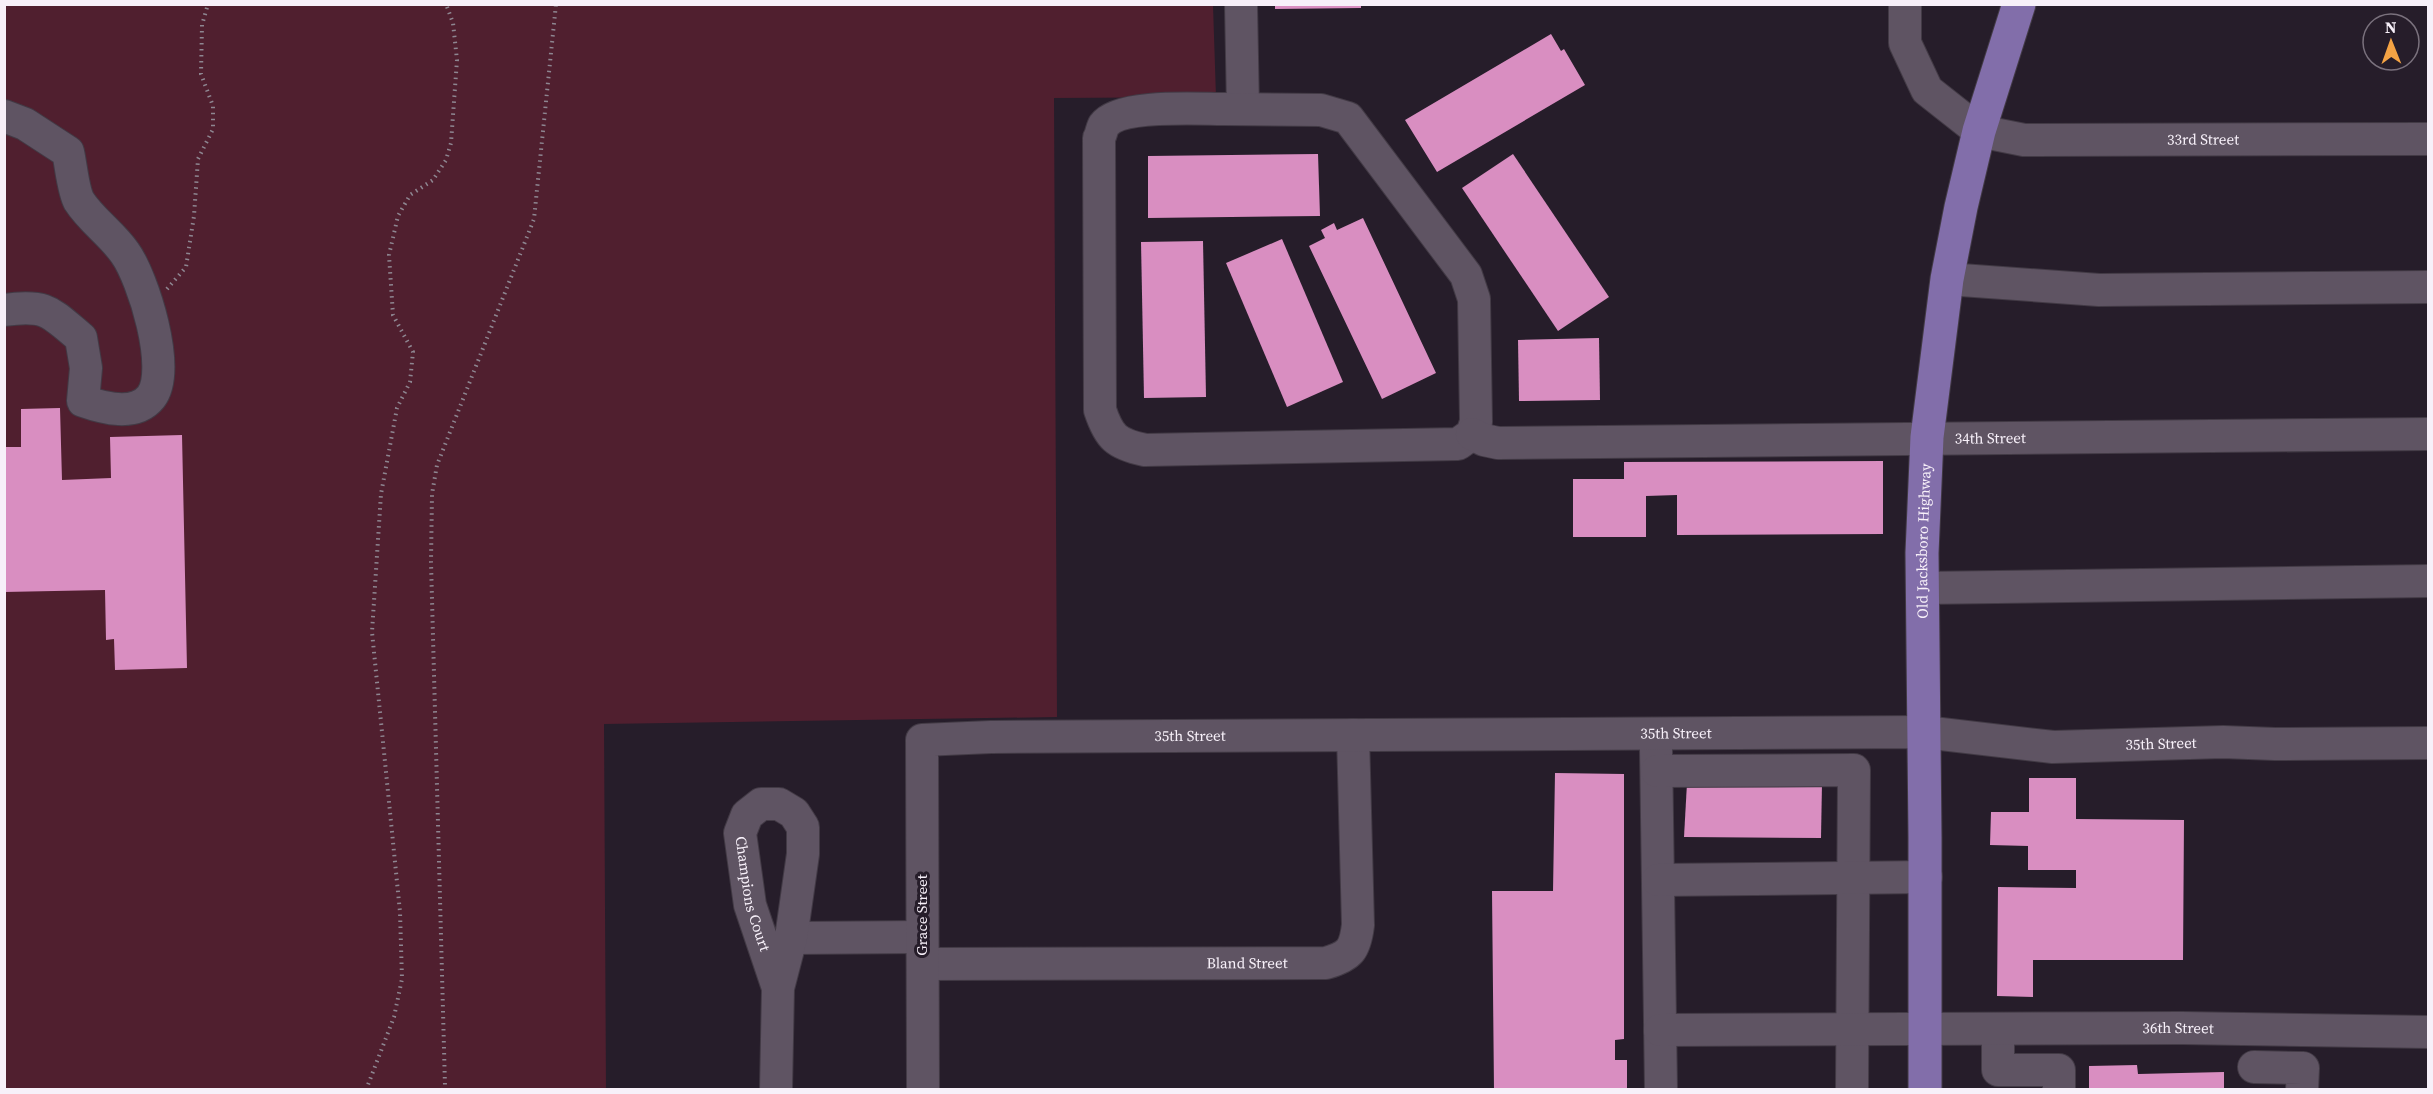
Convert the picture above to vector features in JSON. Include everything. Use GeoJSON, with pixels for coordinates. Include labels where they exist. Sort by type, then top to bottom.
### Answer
{"type":"FeatureCollection","features":[{"type":"Feature","properties":{"kind":"main road","name":"Old Jacksboro Highway"},"geometry":{"type":"LineString","coordinates":[[1925,1089],[1926,877],[1922,588],[1927,437],[1947,279],[1979,131],[2019,4]]}},
{"type":"Feature","properties":{"kind":"main road"},"geometry":{"type":"LineString","coordinates":[[1913,1089],[1926,1041]]}},
{"type":"Feature","properties":{"kind":"street"},"geometry":{"type":"LineString","coordinates":[[1221,4],[1232,63],[1233,109]]}},
{"type":"Feature","properties":{"kind":"street"},"geometry":{"type":"LineString","coordinates":[[1232,63],[1241,4]]}},
{"type":"Feature","properties":{"kind":"street"},"geometry":{"type":"LineString","coordinates":[[1905,4],[1905,43],[1927,90],[1979,131]]}},
{"type":"Feature","properties":{"kind":"street"},"geometry":{"type":"LineString","coordinates":[[1321,110],[1348,118],[1466,275],[1474,299],[1476,423],[1472,434],[1458,444],[1145,450],[1130,447],[1113,439],[1100,410],[1099,138],[1104,125],[1117,115],[1134,111],[1321,110]]}},
{"type":"Feature","properties":{"kind":"street"},"geometry":{"type":"LineString","coordinates":[[4,116],[25,124],[68,152],[79,200],[125,253],[140,281],[155,328],[158,379],[152,396],[134,408],[105,409],[83,401],[86,368],[81,338],[50,312],[31,306],[4,310]]}},
{"type":"Feature","properties":{"kind":"street","name":"33rd Street"},"geometry":{"type":"LineString","coordinates":[[1979,131],[2024,140],[2428,139]]}},
{"type":"Feature","properties":{"kind":"street"},"geometry":{"type":"LineString","coordinates":[[1947,279],[2099,290],[2428,287]]}},
{"type":"Feature","properties":{"kind":"street","name":"34th Street"},"geometry":{"type":"LineString","coordinates":[[1472,434],[1484,440],[1498,442],[2428,434]]}},
{"type":"Feature","properties":{"kind":"street"},"geometry":{"type":"LineString","coordinates":[[1922,588],[2428,581]]}},
{"type":"Feature","properties":{"kind":"street","name":"35th Street"},"geometry":{"type":"LineString","coordinates":[[922,740],[1014,737],[1924,732],[2053,747],[2223,742],[2428,743]]}},
{"type":"Feature","properties":{"kind":"street"},"geometry":{"type":"LineString","coordinates":[[1656,733],[1661,1089]]}},
{"type":"Feature","properties":{"kind":"street","name":"Bland Street"},"geometry":{"type":"LineString","coordinates":[[791,938],[922,951],[1326,963],[1340,959],[1355,946],[1358,925],[1353,735]]}},
{"type":"Feature","properties":{"kind":"street","name":"Grace Street"},"geometry":{"type":"LineString","coordinates":[[922,740],[923,1089]]}},
{"type":"Feature","properties":{"kind":"street"},"geometry":{"type":"LineString","coordinates":[[1657,771],[1854,770],[1852,1089]]}},
{"type":"Feature","properties":{"kind":"street","name":"Champions Court"},"geometry":{"type":"LineString","coordinates":[[776,1089],[778,988],[791,938],[803,854],[803,827],[794,813],[779,804],[761,804],[747,815],[740,834],[750,905],[778,988]]}},
{"type":"Feature","properties":{"kind":"street"},"geometry":{"type":"LineString","coordinates":[[1658,880],[1926,877]]}},
{"type":"Feature","properties":{"kind":"street"},"geometry":{"type":"LineString","coordinates":[[1998,1029],[1998,1080],[2059,1070],[2059,1089]]}},
{"type":"Feature","properties":{"kind":"street","name":"36th Street"},"geometry":{"type":"LineString","coordinates":[[1660,1030],[1854,1030],[1926,1041],[1998,1029],[2428,1032]]}},
{"type":"Feature","properties":{"kind":"street"},"geometry":{"type":"LineString","coordinates":[[2255,1029],[2254,1078],[2302,1068],[2302,1089]]}},
{"type":"Feature","properties":{"kind":"path"},"geometry":{"type":"LineString","coordinates":[[149,311],[186,267],[194,216],[198,159],[213,129],[213,106],[201,74],[202,25],[208,4]]}},
{"type":"Feature","properties":{"kind":"path"},"geometry":{"type":"LineString","coordinates":[[366,1089],[394,1017],[402,979],[400,912],[372,632],[381,494],[397,408],[410,382],[412,352],[393,315],[389,255],[398,216],[404,205],[410,195],[433,180],[446,160],[451,143],[457,60],[453,23],[446,4]]}},
{"type":"Feature","properties":{"kind":"path"},"geometry":{"type":"LineString","coordinates":[[443,1089],[445,1086],[431,561],[432,494],[437,465],[534,219],[556,4]]}},
{"type":"Feature","properties":{"kind":"shaded area"},"geometry":{"type":"Polygon","coordinates":[[[5,5],[1213,5],[1216,97],[1054,98],[1057,717],[604,724],[606,1089],[5,1090],[5,5]]]}},
{"type":"Feature","properties":{"kind":"building"},"geometry":{"type":"Polygon","coordinates":[[[1275,4],[1361,4],[1361,8],[1275,9],[1275,4]]]}},
{"type":"Feature","properties":{"kind":"building"},"geometry":{"type":"Polygon","coordinates":[[[1551,34],[1561,51],[1564,49],[1585,85],[1437,172],[1405,120],[1551,34]]]}},
{"type":"Feature","properties":{"kind":"building"},"geometry":{"type":"Polygon","coordinates":[[[1318,154],[1320,216],[1148,218],[1148,156],[1318,154]]]}},
{"type":"Feature","properties":{"kind":"building"},"geometry":{"type":"Polygon","coordinates":[[[1513,154],[1609,297],[1558,331],[1462,188],[1513,154]]]}},
{"type":"Feature","properties":{"kind":"building"},"geometry":{"type":"Polygon","coordinates":[[[1363,218],[1436,373],[1382,399],[1309,246],[1325,238],[1321,230],[1334,223],[1337,230],[1363,218]]]}},
{"type":"Feature","properties":{"kind":"building"},"geometry":{"type":"Polygon","coordinates":[[[1282,239],[1343,382],[1287,407],[1226,263],[1282,239]]]}},
{"type":"Feature","properties":{"kind":"building"},"geometry":{"type":"Polygon","coordinates":[[[1203,241],[1206,397],[1144,398],[1141,242],[1203,241]]]}},
{"type":"Feature","properties":{"kind":"building"},"geometry":{"type":"Polygon","coordinates":[[[1599,338],[1600,400],[1519,401],[1518,340],[1599,338]]]}},
{"type":"Feature","properties":{"kind":"building"},"geometry":{"type":"Polygon","coordinates":[[[60,408],[62,480],[111,478],[110,437],[182,435],[187,668],[115,670],[114,639],[106,640],[105,590],[4,592],[4,447],[21,447],[21,409],[60,408]]]}},
{"type":"Feature","properties":{"kind":"building"},"geometry":{"type":"Polygon","coordinates":[[[1883,461],[1883,534],[1677,535],[1677,495],[1646,496],[1646,537],[1573,537],[1573,479],[1624,479],[1624,462],[1883,461]]]}},
{"type":"Feature","properties":{"kind":"building"},"geometry":{"type":"Polygon","coordinates":[[[1555,773],[1624,774],[1624,1039],[1615,1040],[1615,1060],[1627,1060],[1627,1090],[1494,1090],[1492,891],[1553,891],[1555,773]]]}},
{"type":"Feature","properties":{"kind":"building"},"geometry":{"type":"Polygon","coordinates":[[[2029,778],[2076,778],[2076,819],[2184,820],[2183,960],[2033,960],[2033,997],[1997,996],[1998,887],[2076,888],[2076,870],[2028,870],[2028,846],[1990,845],[1991,812],[2029,812],[2029,778]]]}},
{"type":"Feature","properties":{"kind":"building"},"geometry":{"type":"Polygon","coordinates":[[[1687,783],[1822,783],[1821,838],[1684,837],[1687,783]]]}},
{"type":"Feature","properties":{"kind":"building"},"geometry":{"type":"Polygon","coordinates":[[[2137,1065],[2138,1074],[2224,1072],[2224,1090],[2089,1090],[2089,1066],[2137,1065]]]}}]}
